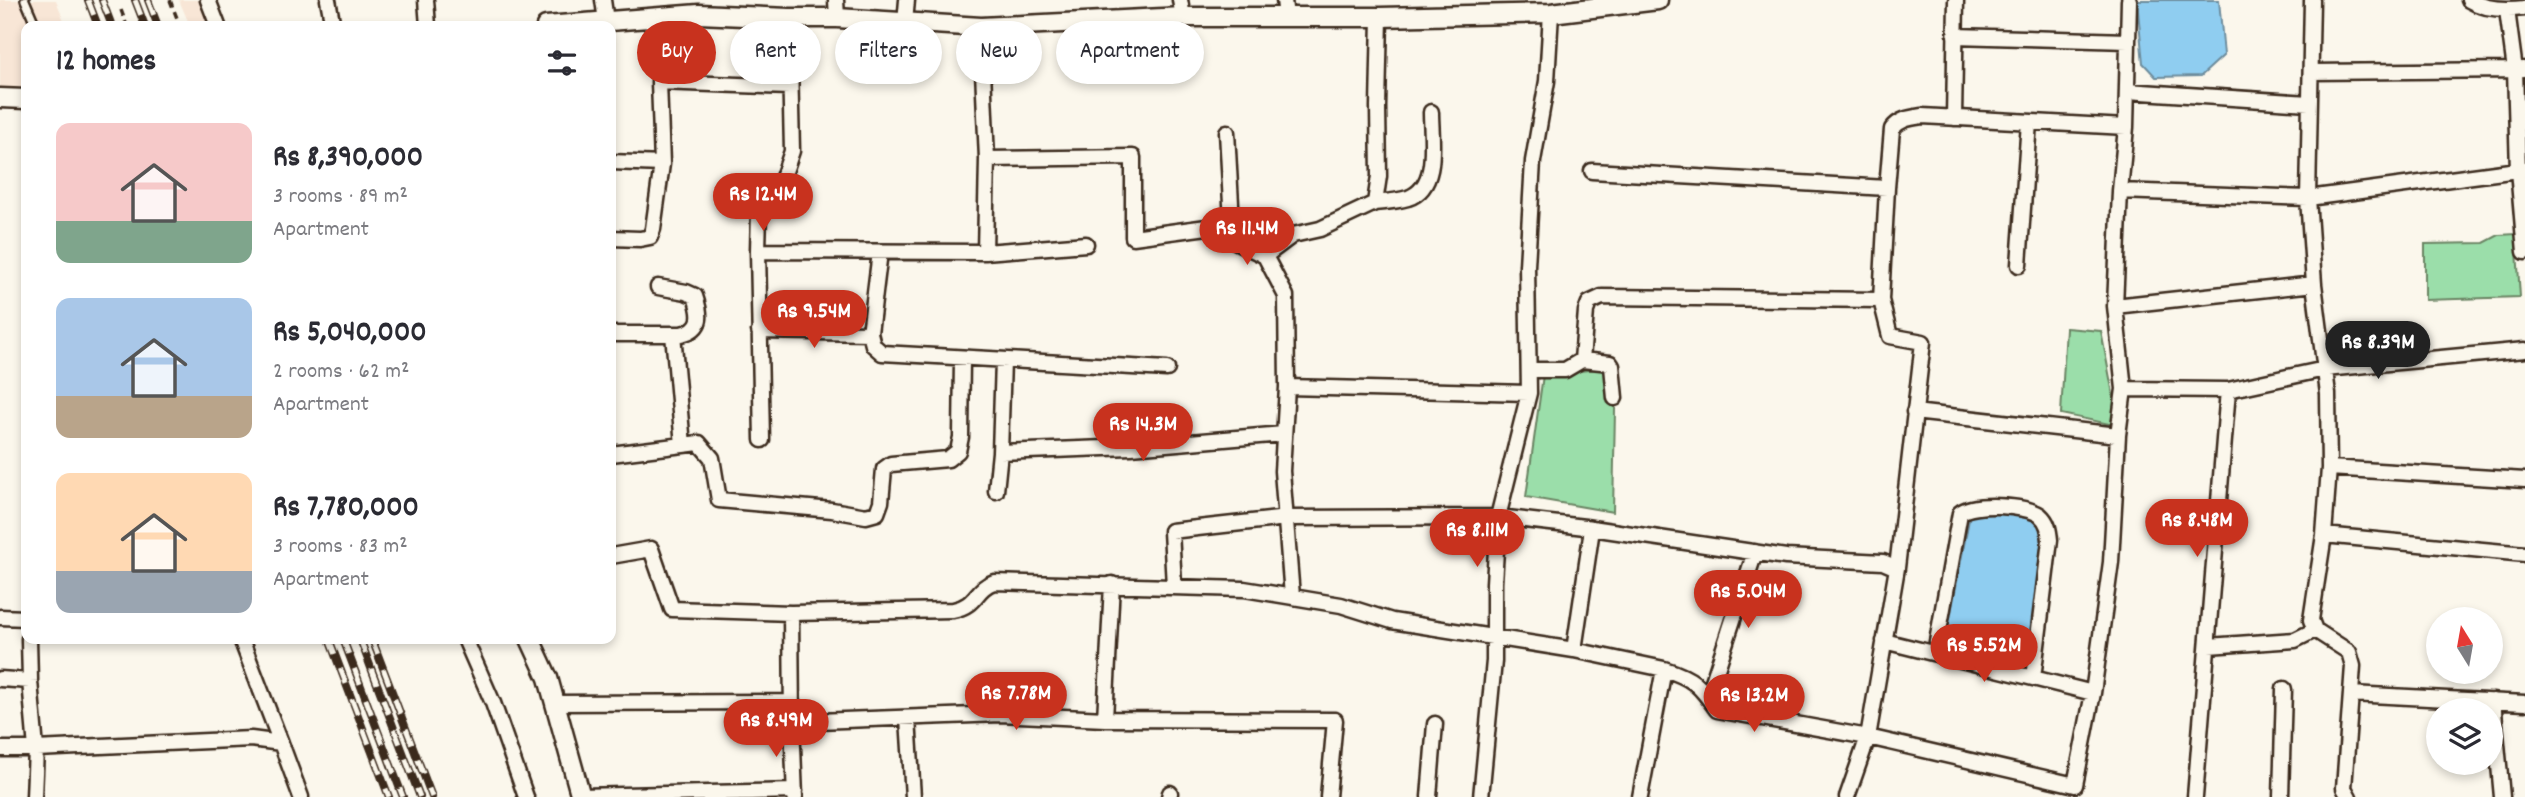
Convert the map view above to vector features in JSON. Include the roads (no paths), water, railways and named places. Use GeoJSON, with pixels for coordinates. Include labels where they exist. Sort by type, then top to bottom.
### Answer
{"type":"FeatureCollection","features":[{"type":"Feature","properties":{"kind":"street"},"geometry":{"type":"LineString","coordinates":[[208,0],[216,21]]}},
{"type":"Feature","properties":{"kind":"street"},"geometry":{"type":"LineString","coordinates":[[328,0],[332,21]]}},
{"type":"Feature","properties":{"kind":"street"},"geometry":{"type":"LineString","coordinates":[[426,0],[428,21]]}},
{"type":"Feature","properties":{"kind":"street"},"geometry":{"type":"LineString","coordinates":[[603,0],[606,21],[699,14],[789,18],[836,9],[895,21]]}},
{"type":"Feature","properties":{"kind":"street"},"geometry":{"type":"LineString","coordinates":[[905,21],[907,0]]}},
{"type":"Feature","properties":{"kind":"street"},"geometry":{"type":"LineString","coordinates":[[1042,21],[1182,8],[1285,8],[1380,17],[1658,0]]}},
{"type":"Feature","properties":{"kind":"street"},"geometry":{"type":"LineString","coordinates":[[1954,118],[1956,0]]}},
{"type":"Feature","properties":{"kind":"street"},"geometry":{"type":"LineString","coordinates":[[616,555],[650,549],[672,609],[791,613],[953,610],[971,603],[986,585],[994,582],[1244,589],[1292,596],[1341,605],[1392,621],[1574,650],[1664,669],[1688,677],[1701,686],[1717,710],[1868,737],[2074,791],[2093,693],[2111,562],[2118,435],[2124,389],[2115,306],[2126,127],[2129,0]]}},
{"type":"Feature","properties":{"kind":"street"},"geometry":{"type":"LineString","coordinates":[[2312,0],[2308,198],[2314,284],[2328,394],[2329,468],[2324,535],[2311,620],[2315,630],[2349,652],[2353,666],[2344,788],[2349,797]]}},
{"type":"Feature","properties":{"kind":"street"},"geometry":{"type":"LineString","coordinates":[[2469,0],[2475,4],[2507,10],[2525,8]]}},
{"type":"Feature","properties":{"kind":"street"},"geometry":{"type":"LineString","coordinates":[[1481,797],[1494,661],[1498,517],[1529,393],[1527,265],[1533,161],[1548,81],[1542,8]]}},
{"type":"Feature","properties":{"kind":"street"},"geometry":{"type":"LineString","coordinates":[[2507,10],[2520,70],[2525,252]]}},
{"type":"Feature","properties":{"kind":"street"},"geometry":{"type":"LineString","coordinates":[[1375,203],[1380,176],[1380,17]]}},
{"type":"Feature","properties":{"kind":"street"},"geometry":{"type":"LineString","coordinates":[[762,440],[759,211],[778,192],[792,151],[789,18]]}},
{"type":"Feature","properties":{"kind":"street"},"geometry":{"type":"LineString","coordinates":[[1955,36],[2128,41]]}},
{"type":"Feature","properties":{"kind":"street"},"geometry":{"type":"LineString","coordinates":[[2311,72],[2520,70]]}},
{"type":"Feature","properties":{"kind":"street"},"geometry":{"type":"LineString","coordinates":[[616,238],[650,237],[653,229],[662,164],[659,84]]}},
{"type":"Feature","properties":{"kind":"street"},"geometry":{"type":"LineString","coordinates":[[711,84],[790,87]]}},
{"type":"Feature","properties":{"kind":"street"},"geometry":{"type":"LineString","coordinates":[[984,84],[987,159],[985,252]]}},
{"type":"Feature","properties":{"kind":"street"},"geometry":{"type":"LineString","coordinates":[[2127,91],[2309,103]]}},
{"type":"Feature","properties":{"kind":"street"},"geometry":{"type":"LineString","coordinates":[[0,98],[21,99]]}},
{"type":"Feature","properties":{"kind":"street"},"geometry":{"type":"LineString","coordinates":[[1265,256],[1293,234],[1320,229],[1375,203],[1410,197],[1421,190],[1430,176],[1431,112]]}},
{"type":"Feature","properties":{"kind":"street"},"geometry":{"type":"LineString","coordinates":[[1847,797],[1868,737],[1897,568],[1923,342],[1890,336],[1881,300],[1892,129],[1904,119],[1922,116],[2126,127]]}},
{"type":"Feature","properties":{"kind":"street"},"geometry":{"type":"LineString","coordinates":[[2019,264],[2029,122]]}},
{"type":"Feature","properties":{"kind":"street"},"geometry":{"type":"LineString","coordinates":[[1227,132],[1233,240]]}},
{"type":"Feature","properties":{"kind":"street"},"geometry":{"type":"LineString","coordinates":[[987,159],[1133,157],[1133,237],[1207,227],[1265,256],[1286,296],[1282,471],[1292,596]]}},
{"type":"Feature","properties":{"kind":"street"},"geometry":{"type":"LineString","coordinates":[[616,162],[662,164]]}},
{"type":"Feature","properties":{"kind":"street"},"geometry":{"type":"LineString","coordinates":[[2120,191],[2308,198],[2522,170]]}},
{"type":"Feature","properties":{"kind":"street"},"geometry":{"type":"LineString","coordinates":[[1592,171],[1887,188]]}},
{"type":"Feature","properties":{"kind":"street"},"geometry":{"type":"LineString","coordinates":[[758,251],[985,252],[1086,244]]}},
{"type":"Feature","properties":{"kind":"street"},"geometry":{"type":"LineString","coordinates":[[880,252],[870,333],[873,345],[883,353],[1167,369]]}},
{"type":"Feature","properties":{"kind":"street"},"geometry":{"type":"LineString","coordinates":[[2115,306],[2314,284]]}},
{"type":"Feature","properties":{"kind":"street"},"geometry":{"type":"LineString","coordinates":[[616,334],[673,334],[693,331],[697,326],[698,306],[695,296],[659,288]]}},
{"type":"Feature","properties":{"kind":"street"},"geometry":{"type":"LineString","coordinates":[[1582,360],[1586,311],[1589,303],[1602,297],[1881,300]]}},
{"type":"Feature","properties":{"kind":"street"},"geometry":{"type":"LineString","coordinates":[[759,331],[870,333]]}},
{"type":"Feature","properties":{"kind":"street"},"geometry":{"type":"LineString","coordinates":[[673,334],[683,445]]}},
{"type":"Feature","properties":{"kind":"street"},"geometry":{"type":"LineString","coordinates":[[2124,389],[2228,390],[2325,369],[2525,350]]}},
{"type":"Feature","properties":{"kind":"street"},"geometry":{"type":"LineString","coordinates":[[616,453],[699,443],[712,458],[719,500],[866,516],[877,513],[881,502],[884,468],[891,464],[948,459],[958,451],[961,437],[962,359]]}},
{"type":"Feature","properties":{"kind":"street"},"geometry":{"type":"LineString","coordinates":[[1529,370],[1565,370],[1582,360],[1606,362],[1612,366],[1615,398]]}},
{"type":"Feature","properties":{"kind":"street"},"geometry":{"type":"LineString","coordinates":[[996,491],[1003,361]]}},
{"type":"Feature","properties":{"kind":"street"},"geometry":{"type":"LineString","coordinates":[[1286,387],[1529,393]]}},
{"type":"Feature","properties":{"kind":"street"},"geometry":{"type":"LineString","coordinates":[[2195,797],[2228,390]]}},
{"type":"Feature","properties":{"kind":"street"},"geometry":{"type":"LineString","coordinates":[[1914,412],[2118,435]]}},
{"type":"Feature","properties":{"kind":"street"},"geometry":{"type":"LineString","coordinates":[[1000,452],[1130,447],[1284,434]]}},
{"type":"Feature","properties":{"kind":"street"},"geometry":{"type":"LineString","coordinates":[[2329,468],[2525,480]]}},
{"type":"Feature","properties":{"kind":"street"},"geometry":{"type":"LineString","coordinates":[[1935,653],[1960,513],[1980,505],[2031,511],[2041,516],[2048,524],[2050,540],[2033,678]]}},
{"type":"Feature","properties":{"kind":"street"},"geometry":{"type":"LineString","coordinates":[[1174,586],[1171,531],[1287,518],[1498,517],[1786,557],[1882,562],[1897,568]]}},
{"type":"Feature","properties":{"kind":"street"},"geometry":{"type":"LineString","coordinates":[[1574,650],[1592,529]]}},
{"type":"Feature","properties":{"kind":"street"},"geometry":{"type":"LineString","coordinates":[[2324,535],[2525,554]]}},
{"type":"Feature","properties":{"kind":"street"},"geometry":{"type":"LineString","coordinates":[[1708,697],[1755,552]]}},
{"type":"Feature","properties":{"kind":"street"},"geometry":{"type":"LineString","coordinates":[[1105,719],[1112,584]]}},
{"type":"Feature","properties":{"kind":"street"},"geometry":{"type":"LineString","coordinates":[[532,644],[548,678],[581,797],[795,794],[791,613]]}},
{"type":"Feature","properties":{"kind":"street"},"geometry":{"type":"LineString","coordinates":[[0,617],[21,618]]}},
{"type":"Feature","properties":{"kind":"street"},"geometry":{"type":"LineString","coordinates":[[2208,646],[2295,640],[2315,630]]}},
{"type":"Feature","properties":{"kind":"street"},"geometry":{"type":"LineString","coordinates":[[1884,640],[2093,693]]}},
{"type":"Feature","properties":{"kind":"street"},"geometry":{"type":"LineString","coordinates":[[29,644],[36,750],[34,797]]}},
{"type":"Feature","properties":{"kind":"street"},"geometry":{"type":"LineString","coordinates":[[243,644],[301,797]]}},
{"type":"Feature","properties":{"kind":"street"},"geometry":{"type":"LineString","coordinates":[[467,644],[493,703],[526,797]]}},
{"type":"Feature","properties":{"kind":"street"},"geometry":{"type":"LineString","coordinates":[[1644,796],[1664,669]]}},
{"type":"Feature","properties":{"kind":"street"},"geometry":{"type":"LineString","coordinates":[[0,679],[30,681]]}},
{"type":"Feature","properties":{"kind":"street"},"geometry":{"type":"LineString","coordinates":[[2281,797],[2284,689]]}},
{"type":"Feature","properties":{"kind":"street"},"geometry":{"type":"LineString","coordinates":[[2351,694],[2432,698]]}},
{"type":"Feature","properties":{"kind":"street"},"geometry":{"type":"LineString","coordinates":[[555,703],[792,702]]}},
{"type":"Feature","properties":{"kind":"street"},"geometry":{"type":"LineString","coordinates":[[2503,702],[2525,703]]}},
{"type":"Feature","properties":{"kind":"street"},"geometry":{"type":"LineString","coordinates":[[792,722],[1000,714],[1105,719],[1335,720],[1328,797]]}},
{"type":"Feature","properties":{"kind":"street"},"geometry":{"type":"LineString","coordinates":[[908,718],[913,797]]}},
{"type":"Feature","properties":{"kind":"street"},"geometry":{"type":"LineString","coordinates":[[1429,797],[1435,724]]}},
{"type":"Feature","properties":{"kind":"street"},"geometry":{"type":"LineString","coordinates":[[0,749],[36,750],[251,738],[281,743]]}},
{"type":"Feature","properties":{"kind":"street"},"geometry":{"type":"LineString","coordinates":[[2500,775],[2502,797]]}},
{"type":"Feature","properties":{"kind":"lane"},"geometry":{"type":"LineString","coordinates":[[25,0],[34,21]]}},
{"type":"Feature","properties":{"kind":"water"},"geometry":{"type":"Polygon","coordinates":[[[2137,0],[2219,0],[2224,55],[2201,76],[2156,77],[2143,63],[2137,0]]]}},
{"type":"Feature","properties":{"kind":"water"},"geometry":{"type":"Polygon","coordinates":[[[1971,509],[2032,514],[2046,523],[2028,668],[1944,649],[1971,509]]]}},
{"type":"Feature","properties":{"kind":"railway"},"geometry":{"type":"LineString","coordinates":[[88,0],[96,21]]}},
{"type":"Feature","properties":{"kind":"railway"},"geometry":{"type":"LineString","coordinates":[[102,0],[110,21]]}},
{"type":"Feature","properties":{"kind":"railway"},"geometry":{"type":"LineString","coordinates":[[135,0],[143,21]]}},
{"type":"Feature","properties":{"kind":"railway"},"geometry":{"type":"LineString","coordinates":[[148,0],[156,21]]}},
{"type":"Feature","properties":{"kind":"railway"},"geometry":{"type":"LineString","coordinates":[[331,644],[389,797]]}},
{"type":"Feature","properties":{"kind":"railway"},"geometry":{"type":"LineString","coordinates":[[345,644],[403,797]]}},
{"type":"Feature","properties":{"kind":"railway"},"geometry":{"type":"LineString","coordinates":[[362,644],[420,797]]}},
{"type":"Feature","properties":{"kind":"railway"},"geometry":{"type":"LineString","coordinates":[[374,644],[432,797]]}}]}
